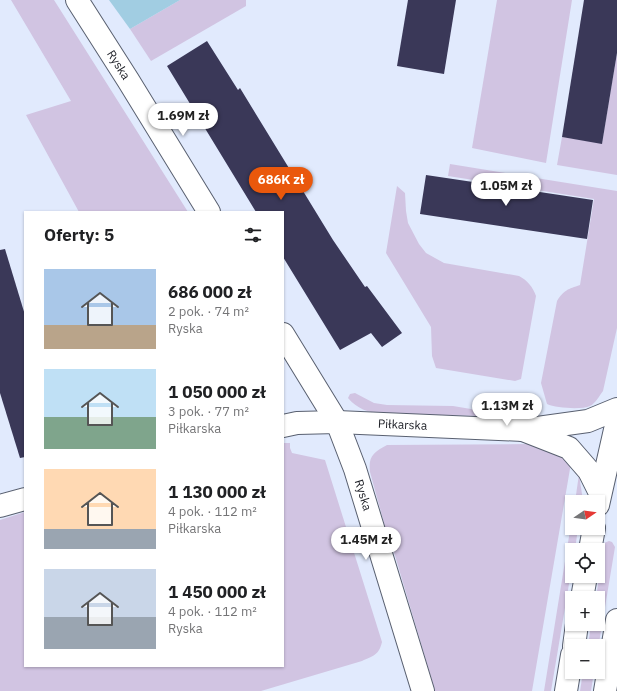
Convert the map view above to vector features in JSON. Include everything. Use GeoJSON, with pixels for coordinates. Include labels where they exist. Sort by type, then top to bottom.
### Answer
{"type":"FeatureCollection","features":[{"type":"Feature","properties":{"kind":"street","name":"Ryska"},"geometry":{"type":"LineString","coordinates":[[78,0],[208,211]]}},
{"type":"Feature","properties":{"kind":"street","name":"Ryska"},"geometry":{"type":"LineString","coordinates":[[284,336],[337,422],[357,476],[424,691]]}},
{"type":"Feature","properties":{"kind":"street","name":"Piłkarska"},"geometry":{"type":"LineString","coordinates":[[284,426],[297,423],[337,422],[523,430],[588,421],[617,409]]}},
{"type":"Feature","properties":{"kind":"street"},"geometry":{"type":"LineString","coordinates":[[600,495],[617,421]]}},
{"type":"Feature","properties":{"kind":"street","name":"Piłkarska"},"geometry":{"type":"LineString","coordinates":[[523,430],[569,448],[589,470],[598,495]]}},
{"type":"Feature","properties":{"kind":"street"},"geometry":{"type":"LineString","coordinates":[[0,506],[24,498]]}},
{"type":"Feature","properties":{"kind":"street"},"geometry":{"type":"LineString","coordinates":[[605,691],[617,620]]}},
{"type":"Feature","properties":{"kind":"street"},"geometry":{"type":"LineString","coordinates":[[566,691],[568,679]]}},
{"type":"Feature","properties":{"kind":"shaded area"},"geometry":{"type":"Polygon","coordinates":[[[11,0],[54,0],[187,211],[78,211],[26,115],[71,101],[11,0]]]}},
{"type":"Feature","properties":{"kind":"shaded area"},"geometry":{"type":"Polygon","coordinates":[[[180,0],[246,0],[246,6],[151,61],[130,29],[180,0]]]}},
{"type":"Feature","properties":{"kind":"shaded area"},"geometry":{"type":"Polygon","coordinates":[[[497,0],[572,0],[546,163],[472,148],[497,0]]]}},
{"type":"Feature","properties":{"kind":"shaded area"},"geometry":{"type":"Polygon","coordinates":[[[617,53],[617,175],[557,165],[562,137],[602,143],[617,53]]]}},
{"type":"Feature","properties":{"kind":"shaded area"},"geometry":{"type":"Polygon","coordinates":[[[450,164],[617,191],[617,328],[603,391],[592,405],[581,408],[568,408],[556,407],[547,404],[541,383],[557,301],[567,290],[580,285],[594,199],[448,176],[450,164]]]}},
{"type":"Feature","properties":{"kind":"shaded area"},"geometry":{"type":"Polygon","coordinates":[[[397,186],[405,193],[408,223],[419,244],[426,253],[444,263],[519,276],[529,284],[535,293],[536,296],[521,379],[515,381],[436,368],[432,356],[431,327],[386,253],[397,186]]]}},
{"type":"Feature","properties":{"kind":"shaded area"},"geometry":{"type":"Polygon","coordinates":[[[355,393],[374,403],[387,405],[453,406],[471,409],[481,413],[482,416],[381,414],[367,411],[351,402],[348,398],[350,394],[355,393]]]}},
{"type":"Feature","properties":{"kind":"shaded area"},"geometry":{"type":"Polygon","coordinates":[[[284,443],[290,443],[292,453],[325,460],[382,642],[381,646],[375,654],[362,661],[261,691],[0,691],[0,520],[24,512],[24,667],[284,667],[284,443]]]}},
{"type":"Feature","properties":{"kind":"shaded area"},"geometry":{"type":"Polygon","coordinates":[[[532,444],[551,450],[571,463],[532,691],[435,691],[391,542],[389,541],[370,472],[371,458],[375,452],[387,445],[532,444]]]}},
{"type":"Feature","properties":{"kind":"shaded area"},"geometry":{"type":"Polygon","coordinates":[[[579,474],[582,495],[576,495],[579,474]]]}},
{"type":"Feature","properties":{"kind":"shaded area"},"geometry":{"type":"Polygon","coordinates":[[[569,535],[577,535],[576,543],[568,543],[569,535]]]}},
{"type":"Feature","properties":{"kind":"shaded area"},"geometry":{"type":"Polygon","coordinates":[[[609,541],[612,542],[615,547],[605,607],[605,591],[597,591],[598,583],[605,583],[604,543],[609,541]]]}},
{"type":"Feature","properties":{"kind":"shaded area"},"geometry":{"type":"Polygon","coordinates":[[[565,561],[565,583],[569,583],[568,591],[565,591],[565,608],[551,691],[544,691],[565,561]]]}},
{"type":"Feature","properties":{"kind":"shaded area"},"geometry":{"type":"Polygon","coordinates":[[[590,631],[601,631],[600,639],[589,639],[590,631]]]}},
{"type":"Feature","properties":{"kind":"shaded area"},"geometry":{"type":"Polygon","coordinates":[[[582,679],[593,679],[591,691],[580,691],[582,679]]]}},
{"type":"Feature","properties":{"kind":"water"},"geometry":{"type":"Polygon","coordinates":[[[109,0],[180,0],[130,29],[109,0]]]}},
{"type":"Feature","properties":{"kind":"building"},"geometry":{"type":"Polygon","coordinates":[[[408,0],[456,0],[444,74],[397,66],[408,0]]]}},
{"type":"Feature","properties":{"kind":"building"},"geometry":{"type":"Polygon","coordinates":[[[584,0],[617,0],[617,53],[602,144],[562,137],[584,0]]]}},
{"type":"Feature","properties":{"kind":"building"},"geometry":{"type":"Polygon","coordinates":[[[207,41],[238,90],[240,88],[333,240],[365,287],[367,286],[402,333],[382,347],[371,333],[340,350],[284,259],[284,211],[255,211],[167,66],[207,41]]]}},
{"type":"Feature","properties":{"kind":"building"},"geometry":{"type":"Polygon","coordinates":[[[426,175],[593,200],[587,239],[420,214],[426,175]]]}},
{"type":"Feature","properties":{"kind":"building"},"geometry":{"type":"Polygon","coordinates":[[[5,249],[24,312],[24,457],[20,458],[0,393],[0,250],[5,249]]]}}]}
